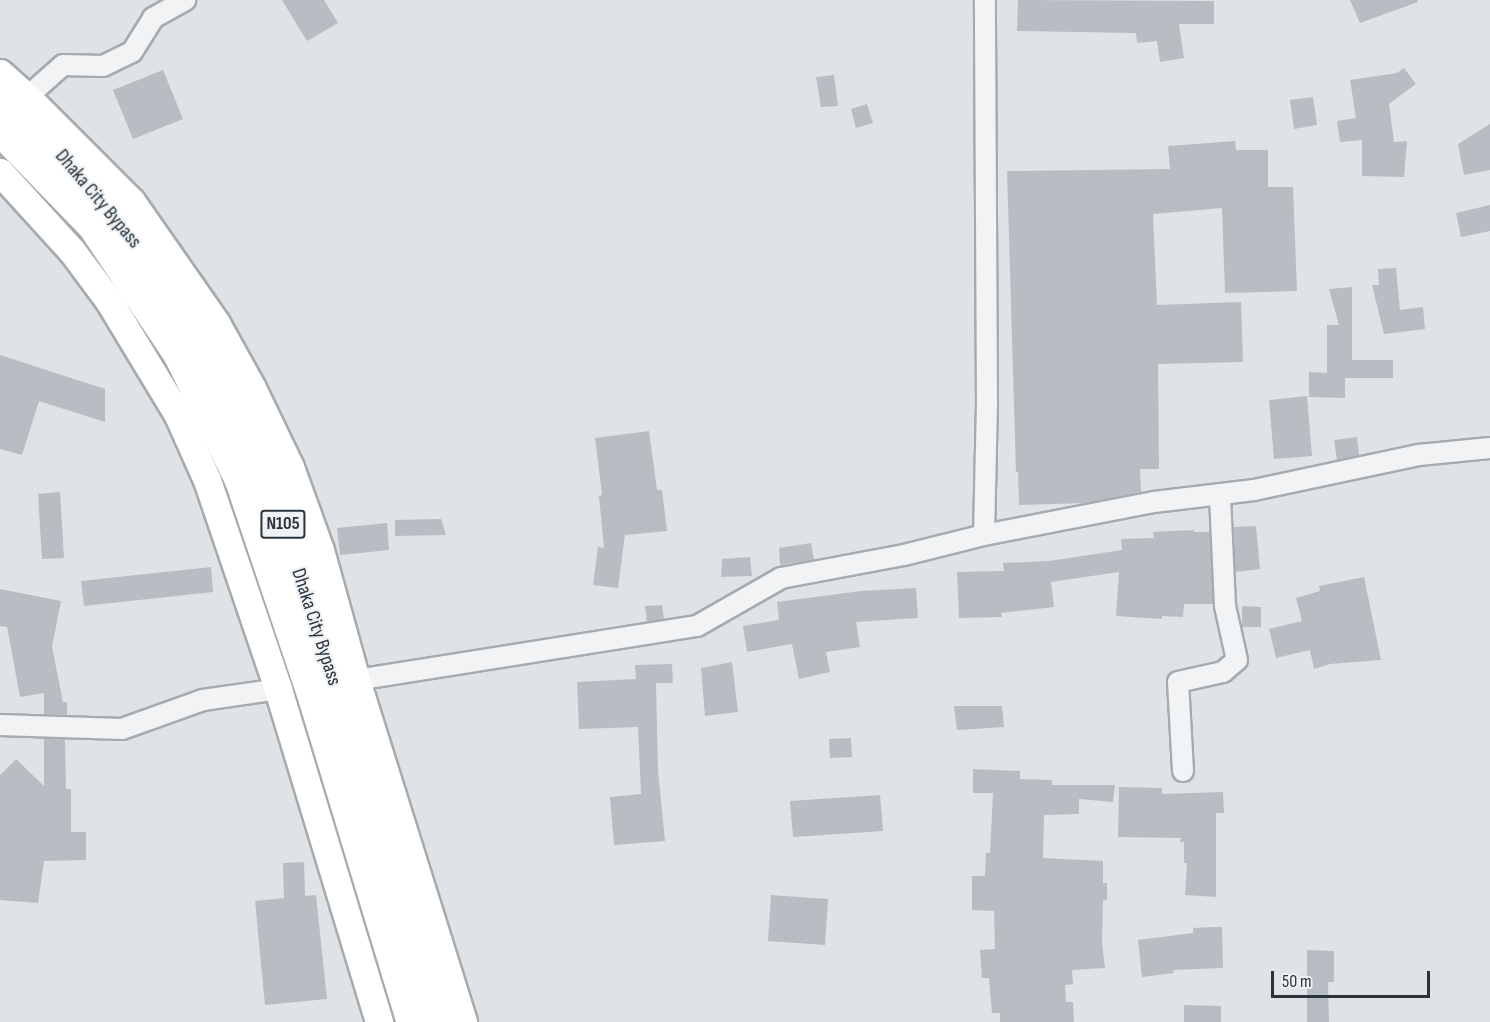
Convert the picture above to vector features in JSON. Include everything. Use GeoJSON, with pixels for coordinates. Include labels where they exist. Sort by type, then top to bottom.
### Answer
{"type":"FeatureCollection","features":[{"type":"Feature","properties":{"kind":"highway","name":"Dhaka City Bypass"},"geometry":{"type":"LineString","coordinates":[[14,96],[52,144],[116,214],[201,337],[266,471],[438,1022]]}},
{"type":"Feature","properties":{"kind":"highway","name":"Dhaka City Bypass"},"geometry":{"type":"LineString","coordinates":[[0,129],[94,226],[180,355],[241,480],[314,697],[413,1022]]}},
{"type":"Feature","properties":{"kind":"main road"},"geometry":{"type":"LineString","coordinates":[[0,73],[14,96],[131,201],[216,323],[290,467],[320,550],[356,680],[462,1022]]}},
{"type":"Feature","properties":{"kind":"main road"},"geometry":{"type":"LineString","coordinates":[[0,172],[72,251],[109,301],[178,415],[207,480],[278,689],[379,1022]]}},
{"type":"Feature","properties":{"kind":"street"},"geometry":{"type":"LineString","coordinates":[[14,96],[63,65],[103,66],[132,52],[153,18],[185,0]]}},
{"type":"Feature","properties":{"kind":"street"},"geometry":{"type":"LineString","coordinates":[[984,535],[987,404],[985,0]]}},
{"type":"Feature","properties":{"kind":"street"},"geometry":{"type":"LineString","coordinates":[[356,680],[697,626],[781,578],[904,555],[984,535],[1154,502],[1254,490],[1419,455],[1490,448]]}},
{"type":"Feature","properties":{"kind":"street"},"geometry":{"type":"LineString","coordinates":[[1183,771],[1178,682],[1223,672],[1237,660],[1225,606],[1220,494]]}},
{"type":"Feature","properties":{"kind":"street"},"geometry":{"type":"LineString","coordinates":[[0,725],[122,729],[202,700],[278,689]]}},
{"type":"Feature","properties":{"kind":"building"},"geometry":{"type":"Polygon","coordinates":[[[282,0],[324,0],[338,23],[307,41],[282,0]]]}},
{"type":"Feature","properties":{"kind":"building"},"geometry":{"type":"Polygon","coordinates":[[[1018,0],[1214,1],[1214,24],[1179,24],[1184,58],[1160,62],[1157,41],[1137,43],[1136,33],[1017,31],[1018,0]]]}},
{"type":"Feature","properties":{"kind":"building"},"geometry":{"type":"Polygon","coordinates":[[[1350,0],[1417,0],[1418,2],[1360,23],[1350,0]]]}},
{"type":"Feature","properties":{"kind":"building"},"geometry":{"type":"Polygon","coordinates":[[[1404,68],[1416,84],[1389,104],[1394,142],[1407,141],[1404,177],[1362,176],[1362,140],[1340,142],[1337,121],[1356,118],[1350,80],[1397,73],[1404,68]]]}},
{"type":"Feature","properties":{"kind":"building"},"geometry":{"type":"Polygon","coordinates":[[[163,70],[183,119],[133,139],[113,90],[163,70]]]}},
{"type":"Feature","properties":{"kind":"building"},"geometry":{"type":"Polygon","coordinates":[[[834,75],[838,106],[821,107],[816,77],[834,75]]]}},
{"type":"Feature","properties":{"kind":"building"},"geometry":{"type":"Polygon","coordinates":[[[1313,97],[1317,125],[1294,129],[1290,100],[1313,97]]]}},
{"type":"Feature","properties":{"kind":"building"},"geometry":{"type":"Polygon","coordinates":[[[867,104],[873,123],[856,128],[851,109],[867,104]]]}},
{"type":"Feature","properties":{"kind":"building"},"geometry":{"type":"Polygon","coordinates":[[[1490,124],[1490,170],[1464,175],[1458,144],[1490,124]]]}},
{"type":"Feature","properties":{"kind":"building"},"geometry":{"type":"Polygon","coordinates":[[[1235,141],[1236,150],[1268,150],[1268,187],[1293,187],[1297,291],[1225,293],[1222,208],[1153,214],[1157,305],[1241,302],[1243,362],[1158,364],[1159,469],[1140,469],[1141,492],[1087,503],[1019,505],[1018,472],[1016,472],[1007,171],[1170,169],[1168,146],[1235,141]]]}},
{"type":"Feature","properties":{"kind":"building"},"geometry":{"type":"Polygon","coordinates":[[[1490,205],[1490,231],[1461,237],[1456,213],[1490,205]]]}},
{"type":"Feature","properties":{"kind":"building"},"geometry":{"type":"Polygon","coordinates":[[[1396,268],[1400,310],[1423,307],[1425,329],[1384,334],[1372,285],[1379,285],[1378,269],[1396,268]]]}},
{"type":"Feature","properties":{"kind":"building"},"geometry":{"type":"Polygon","coordinates":[[[1352,287],[1352,360],[1393,360],[1393,378],[1345,378],[1345,398],[1309,397],[1309,372],[1327,373],[1327,325],[1339,325],[1329,289],[1352,287]]]}},
{"type":"Feature","properties":{"kind":"building"},"geometry":{"type":"Polygon","coordinates":[[[0,355],[105,389],[105,422],[39,401],[22,455],[0,449],[0,355]]]}},
{"type":"Feature","properties":{"kind":"building"},"geometry":{"type":"Polygon","coordinates":[[[1307,396],[1312,456],[1274,459],[1269,400],[1307,396]]]}},
{"type":"Feature","properties":{"kind":"building"},"geometry":{"type":"Polygon","coordinates":[[[649,431],[657,490],[662,490],[667,531],[625,535],[618,588],[593,585],[598,547],[604,548],[599,496],[602,495],[595,438],[649,431]]]}},
{"type":"Feature","properties":{"kind":"building"},"geometry":{"type":"Polygon","coordinates":[[[1357,437],[1359,455],[1337,460],[1334,440],[1357,437]]]}},
{"type":"Feature","properties":{"kind":"building"},"geometry":{"type":"Polygon","coordinates":[[[60,492],[64,558],[42,559],[38,494],[60,492]]]}},
{"type":"Feature","properties":{"kind":"building"},"geometry":{"type":"Polygon","coordinates":[[[441,519],[446,535],[395,536],[395,520],[441,519]]]}},
{"type":"Feature","properties":{"kind":"building"},"geometry":{"type":"Polygon","coordinates":[[[387,523],[389,550],[340,555],[337,528],[387,523]]]}},
{"type":"Feature","properties":{"kind":"building"},"geometry":{"type":"Polygon","coordinates":[[[1256,526],[1260,569],[1235,572],[1234,527],[1256,526]]]}},
{"type":"Feature","properties":{"kind":"building"},"geometry":{"type":"Polygon","coordinates":[[[1194,530],[1194,532],[1210,532],[1213,604],[1184,604],[1183,617],[1162,616],[1162,619],[1116,616],[1119,572],[1051,582],[1054,607],[1001,613],[1002,617],[959,618],[957,572],[1004,571],[1003,563],[1049,561],[1122,550],[1121,539],[1154,538],[1153,532],[1194,530]]]}},
{"type":"Feature","properties":{"kind":"building"},"geometry":{"type":"Polygon","coordinates":[[[811,543],[814,560],[780,565],[779,548],[811,543]]]}},
{"type":"Feature","properties":{"kind":"building"},"geometry":{"type":"Polygon","coordinates":[[[750,557],[752,576],[721,577],[722,559],[750,557]]]}},
{"type":"Feature","properties":{"kind":"building"},"geometry":{"type":"Polygon","coordinates":[[[211,567],[213,592],[84,606],[81,581],[211,567]]]}},
{"type":"Feature","properties":{"kind":"building"},"geometry":{"type":"Polygon","coordinates":[[[1364,577],[1381,660],[1330,664],[1314,669],[1310,650],[1276,658],[1269,629],[1302,621],[1296,598],[1320,591],[1319,586],[1364,577]]]}},
{"type":"Feature","properties":{"kind":"building"},"geometry":{"type":"Polygon","coordinates":[[[916,588],[918,618],[856,622],[860,647],[826,652],[830,672],[799,679],[792,644],[747,652],[743,626],[779,620],[777,602],[861,591],[916,588]]]}},
{"type":"Feature","properties":{"kind":"building"},"geometry":{"type":"Polygon","coordinates":[[[0,589],[61,601],[52,647],[63,702],[67,702],[67,715],[44,714],[44,693],[20,697],[7,627],[0,626],[0,589]]]}},
{"type":"Feature","properties":{"kind":"building"},"geometry":{"type":"Polygon","coordinates":[[[662,605],[664,619],[647,622],[645,606],[662,605]]]}},
{"type":"Feature","properties":{"kind":"building"},"geometry":{"type":"Polygon","coordinates":[[[1242,606],[1261,607],[1261,627],[1242,627],[1242,606]]]}},
{"type":"Feature","properties":{"kind":"building"},"geometry":{"type":"Polygon","coordinates":[[[732,662],[738,712],[705,716],[701,668],[732,662]]]}},
{"type":"Feature","properties":{"kind":"building"},"geometry":{"type":"Polygon","coordinates":[[[672,664],[673,683],[656,683],[658,771],[665,841],[614,845],[610,797],[641,794],[638,727],[579,729],[577,682],[636,679],[635,665],[672,664]]]}},
{"type":"Feature","properties":{"kind":"building"},"geometry":{"type":"Polygon","coordinates":[[[954,706],[1002,706],[1004,727],[957,730],[954,706]]]}},
{"type":"Feature","properties":{"kind":"building"},"geometry":{"type":"Polygon","coordinates":[[[44,738],[65,739],[66,789],[71,789],[71,832],[86,832],[86,860],[44,861],[38,903],[0,900],[0,775],[16,759],[44,786],[44,738]]]}},
{"type":"Feature","properties":{"kind":"building"},"geometry":{"type":"Polygon","coordinates":[[[851,738],[852,757],[830,758],[829,739],[851,738]]]}},
{"type":"Feature","properties":{"kind":"building"},"geometry":{"type":"Polygon","coordinates":[[[973,769],[1020,771],[1020,779],[1052,780],[1052,785],[1115,785],[1113,802],[1079,799],[1079,814],[1044,815],[1043,858],[1103,861],[1103,883],[1107,883],[1107,900],[1103,900],[1102,942],[1105,968],[1072,970],[1073,984],[1065,985],[1066,1002],[1073,1002],[1074,1022],[1000,1022],[1000,1013],[992,1013],[989,978],[982,978],[980,950],[995,949],[994,911],[972,910],[972,876],[985,876],[986,853],[990,853],[993,793],[973,793],[973,769]]]}},
{"type":"Feature","properties":{"kind":"building"},"geometry":{"type":"Polygon","coordinates":[[[1119,787],[1162,788],[1162,794],[1223,792],[1224,813],[1216,813],[1216,897],[1185,895],[1187,863],[1184,863],[1184,842],[1180,842],[1181,838],[1118,837],[1119,787]]]}},
{"type":"Feature","properties":{"kind":"building"},"geometry":{"type":"Polygon","coordinates":[[[880,795],[883,831],[793,837],[790,801],[880,795]]]}},
{"type":"Feature","properties":{"kind":"building"},"geometry":{"type":"Polygon","coordinates":[[[304,862],[305,896],[316,895],[327,999],[265,1005],[255,901],[284,898],[283,863],[304,862]]]}},
{"type":"Feature","properties":{"kind":"building"},"geometry":{"type":"Polygon","coordinates":[[[771,895],[828,899],[825,945],[768,941],[771,895]]]}},
{"type":"Feature","properties":{"kind":"building"},"geometry":{"type":"Polygon","coordinates":[[[1222,927],[1223,968],[1173,970],[1174,973],[1142,977],[1138,940],[1193,933],[1193,928],[1222,927]]]}},
{"type":"Feature","properties":{"kind":"building"},"geometry":{"type":"Polygon","coordinates":[[[1307,950],[1334,951],[1334,982],[1328,982],[1329,1022],[1307,1022],[1307,950]]]}},
{"type":"Feature","properties":{"kind":"building"},"geometry":{"type":"Polygon","coordinates":[[[1184,1005],[1221,1006],[1221,1022],[1184,1022],[1184,1005]]]}}]}
